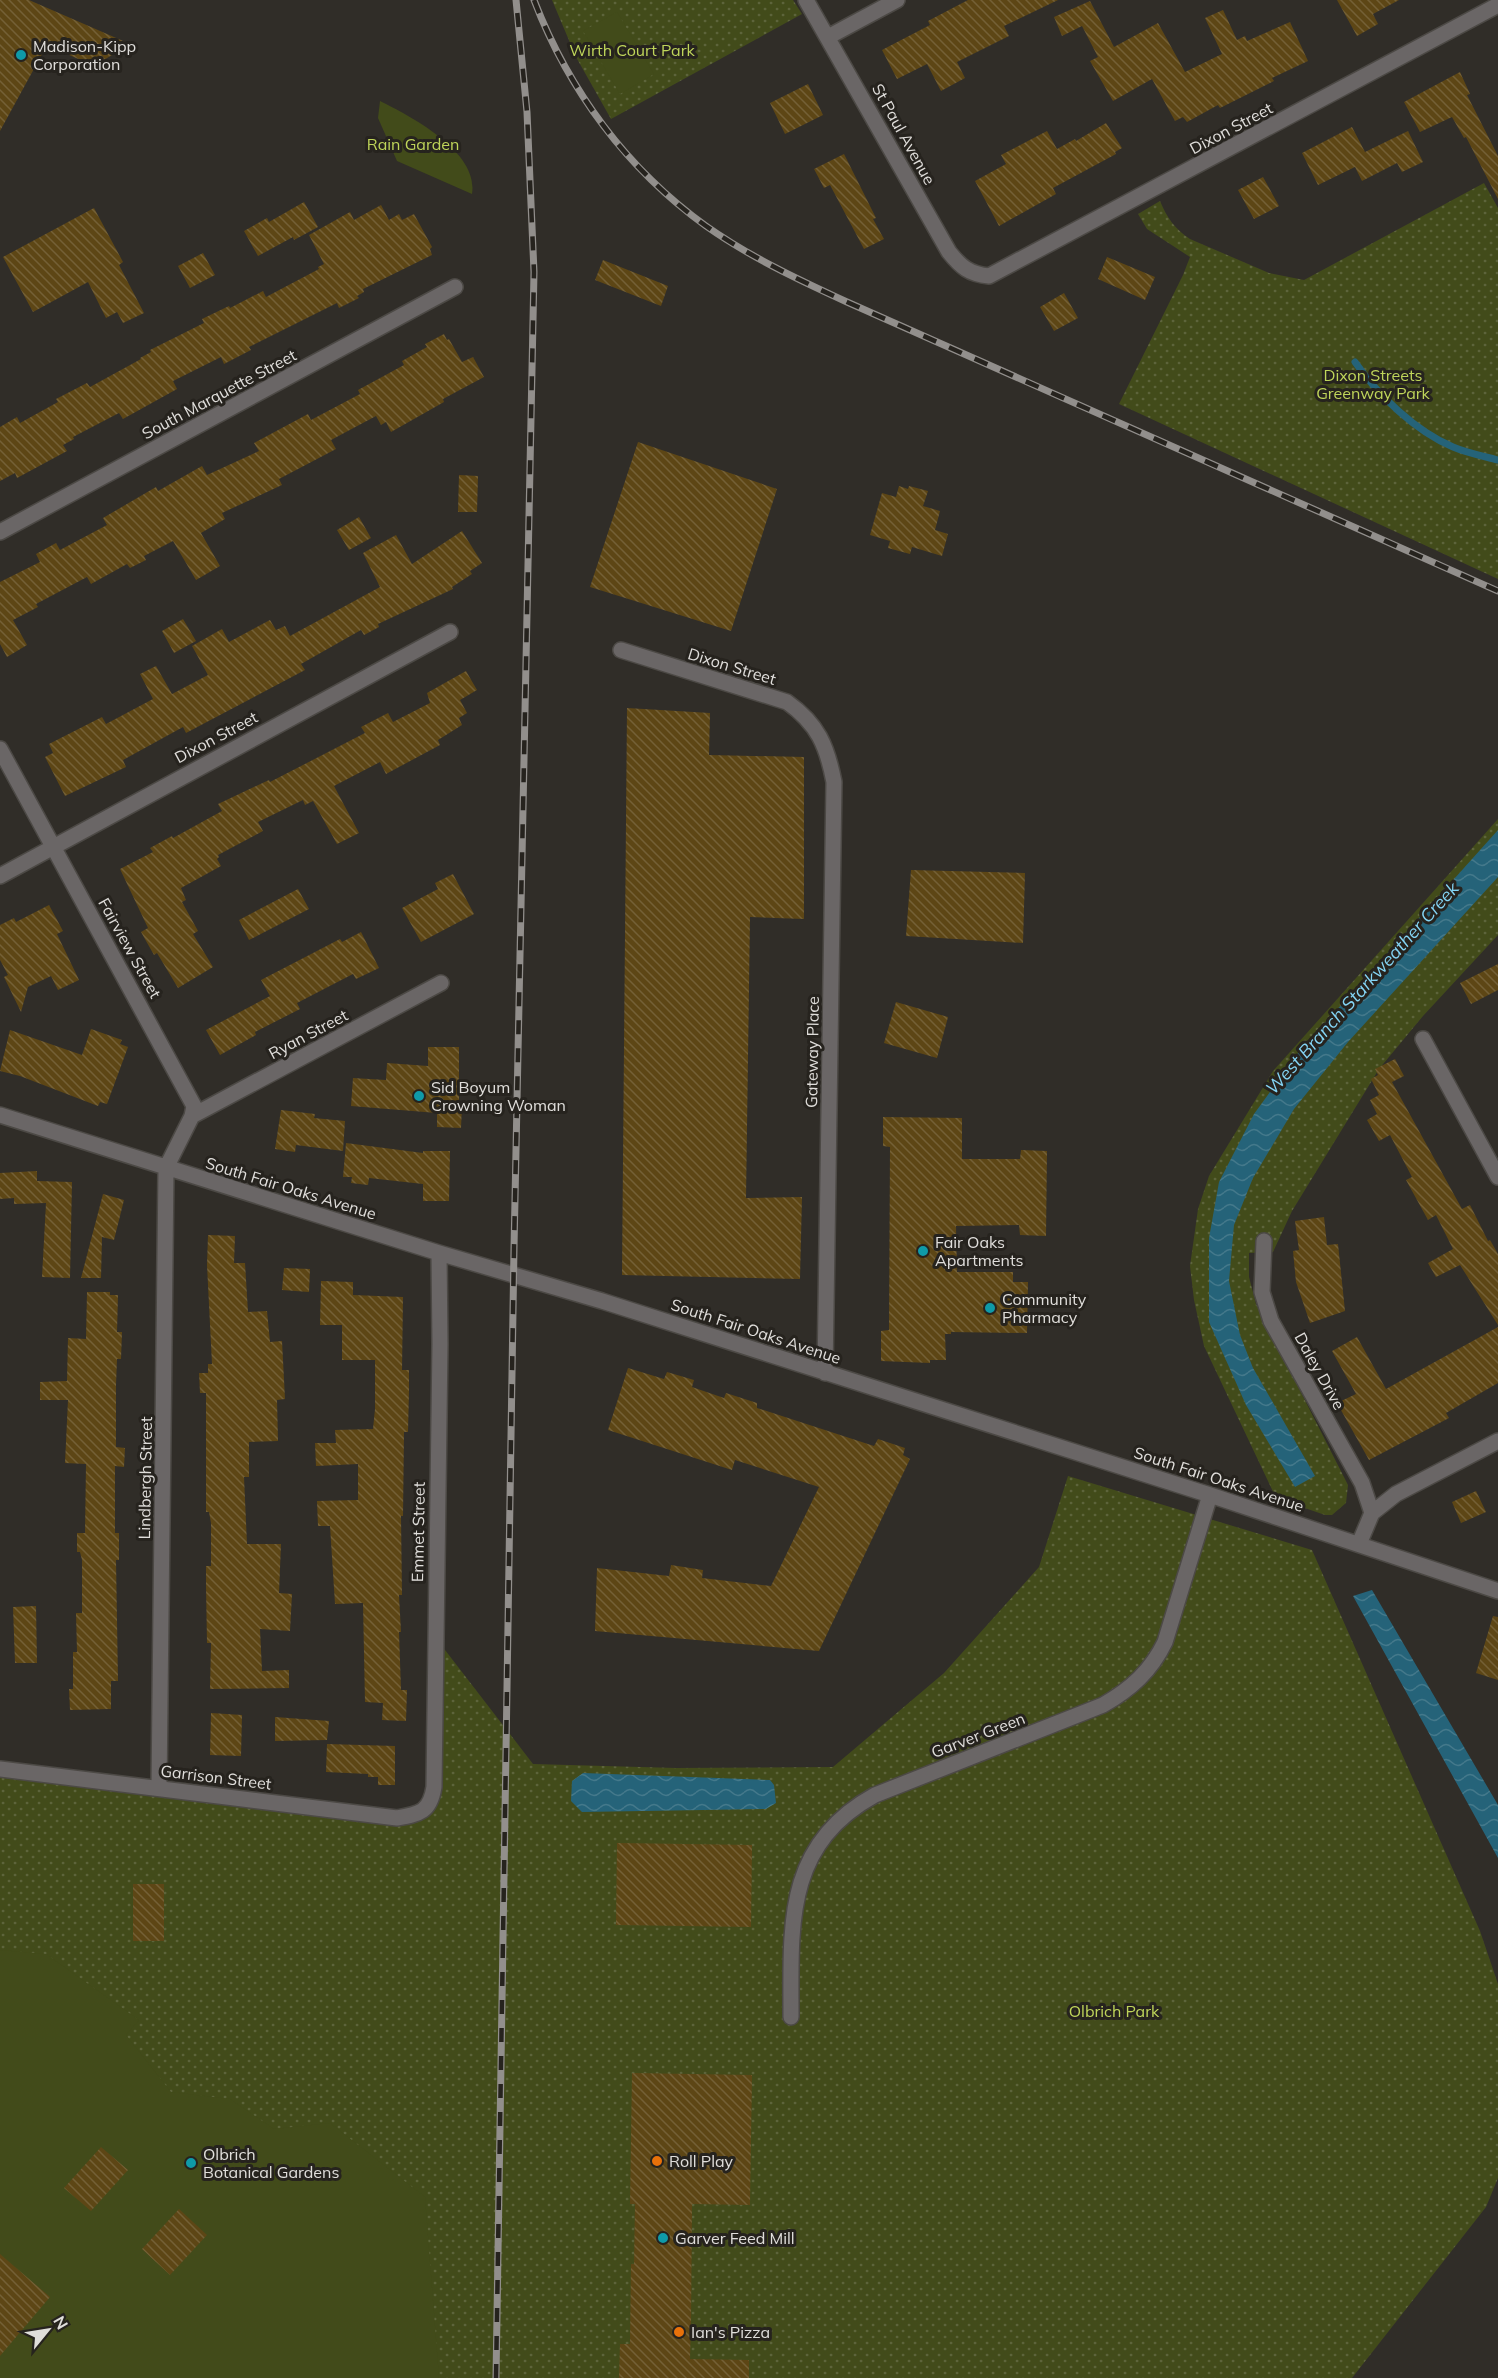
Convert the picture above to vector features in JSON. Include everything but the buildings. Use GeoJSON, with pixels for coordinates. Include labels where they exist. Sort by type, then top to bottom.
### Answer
{"type":"FeatureCollection","features":[{"type":"Feature","properties":{"kind":"street","name":"St Paul Avenue"},"geometry":{"type":"LineString","coordinates":[[806,0],[949,252],[961,268],[980,275]]}},
{"type":"Feature","properties":{"kind":"street"},"geometry":{"type":"LineString","coordinates":[[828,37],[897,0]]}},
{"type":"Feature","properties":{"kind":"street","name":"Dixon Street"},"geometry":{"type":"LineString","coordinates":[[980,275],[988,276],[999,271],[1498,5]]}},
{"type":"Feature","properties":{"kind":"street","name":"South Marquette Street"},"geometry":{"type":"LineString","coordinates":[[0,532],[455,287]]}},
{"type":"Feature","properties":{"kind":"street","name":"Dixon Street"},"geometry":{"type":"LineString","coordinates":[[0,876],[450,632]]}},
{"type":"Feature","properties":{"kind":"street","name":"Dixon Street"},"geometry":{"type":"LineString","coordinates":[[621,650],[787,702],[803,713],[819,735]]}},
{"type":"Feature","properties":{"kind":"street","name":"Gateway Place"},"geometry":{"type":"LineString","coordinates":[[819,735],[829,757],[834,782],[825,1373]]}},
{"type":"Feature","properties":{"kind":"street","name":"Fairview Street"},"geometry":{"type":"LineString","coordinates":[[0,749],[188,1094],[194,1106],[192,1116]]}},
{"type":"Feature","properties":{"kind":"street","name":"Ryan Street"},"geometry":{"type":"LineString","coordinates":[[192,1116],[441,983]]}},
{"type":"Feature","properties":{"kind":"street"},"geometry":{"type":"LineString","coordinates":[[1424,1039],[1498,1177]]}},
{"type":"Feature","properties":{"kind":"street","name":"South Fair Oaks Avenue"},"geometry":{"type":"LineString","coordinates":[[0,1115],[602,1301],[1210,1495],[1498,1591]]}},
{"type":"Feature","properties":{"kind":"street"},"geometry":{"type":"LineString","coordinates":[[166,1168],[192,1116]]}},
{"type":"Feature","properties":{"kind":"street","name":"Lindbergh Street"},"geometry":{"type":"LineString","coordinates":[[159,1788],[166,1168]]}},
{"type":"Feature","properties":{"kind":"street","name":"Daley Drive"},"geometry":{"type":"LineString","coordinates":[[1264,1241],[1262,1292],[1271,1321],[1362,1483],[1372,1513]]}},
{"type":"Feature","properties":{"kind":"street","name":"Emmet Street"},"geometry":{"type":"LineString","coordinates":[[426,1809],[432,1798],[434,1787],[440,1344],[439,1252]]}},
{"type":"Feature","properties":{"kind":"street"},"geometry":{"type":"LineString","coordinates":[[1359,1544],[1372,1513],[1396,1494],[1498,1441]]}},
{"type":"Feature","properties":{"kind":"street","name":"Garver Green"},"geometry":{"type":"LineString","coordinates":[[791,2017],[791,1963],[798,1886],[810,1857],[827,1832],[858,1805],[875,1795],[1103,1705],[1134,1685],[1157,1659],[1165,1642],[1210,1495]]}},
{"type":"Feature","properties":{"kind":"street","name":"Garrison Street"},"geometry":{"type":"LineString","coordinates":[[0,1769],[397,1818],[418,1815],[426,1809]]}},
{"type":"Feature","properties":{"kind":"green space","name":"Wirth Court Park"},"geometry":{"type":"Polygon","coordinates":[[[552,0],[793,0],[802,14],[611,119],[576,57],[552,0]]]}},
{"type":"Feature","properties":{"kind":"green space"},"geometry":{"type":"Polygon","coordinates":[[[617,12],[654,74],[620,94],[583,31],[617,12]]]}},
{"type":"Feature","properties":{"kind":"green space","name":"Rain Garden"},"geometry":{"type":"Polygon","coordinates":[[[380,101],[425,126],[454,150],[465,164],[471,179],[472,194],[397,161],[378,118],[380,101]]]}},
{"type":"Feature","properties":{"kind":"green space","name":"Dixon Streets Greenway Park"},"geometry":{"type":"Polygon","coordinates":[[[1484,183],[1498,208],[1498,579],[1119,404],[1190,257],[1147,229],[1138,214],[1160,201],[1172,223],[1190,239],[1269,273],[1304,280],[1484,183]]]}},
{"type":"Feature","properties":{"kind":"green space"},"geometry":{"type":"Polygon","coordinates":[[[1498,819],[1498,935],[1423,1016],[1379,1069],[1292,1211],[1273,1252],[1249,1253],[1249,1277],[1256,1304],[1348,1485],[1346,1503],[1332,1515],[1325,1515],[1276,1498],[1204,1346],[1194,1300],[1190,1266],[1198,1209],[1209,1176],[1273,1071],[1498,819]]]}},
{"type":"Feature","properties":{"kind":"green space","name":"Olbrich Park"},"geometry":{"type":"Polygon","coordinates":[[[1068,1476],[1312,1550],[1480,1931],[1498,1984],[1498,2178],[1486,2207],[1352,2378],[0,2378],[0,1769],[397,1818],[425,1809],[435,1637],[533,1764],[676,1768],[833,1767],[944,1673],[1039,1567],[1068,1476]]]}},
{"type":"Feature","properties":{"kind":"green space","name":"Olbrich Botanical Gardens"},"geometry":{"type":"Polygon","coordinates":[[[0,1950],[46,1954],[139,2020],[126,2035],[171,2092],[230,2099],[274,2129],[330,2123],[425,2197],[439,2378],[0,2378],[0,1950]]]}},
{"type":"Feature","properties":{"kind":"water","name":"West Branch Starkweather Creek"},"geometry":{"type":"Polygon","coordinates":[[[1498,830],[1498,877],[1348,1042],[1294,1109],[1253,1178],[1234,1225],[1229,1281],[1240,1335],[1253,1368],[1315,1476],[1295,1487],[1246,1405],[1209,1322],[1209,1238],[1219,1182],[1254,1114],[1299,1052],[1498,830]]]}},
{"type":"Feature","properties":{"kind":"water"},"geometry":{"type":"Polygon","coordinates":[[[1372,1590],[1498,1805],[1498,1858],[1353,1596],[1372,1590]]]}},
{"type":"Feature","properties":{"kind":"water"},"geometry":{"type":"Polygon","coordinates":[[[583,1773],[770,1780],[774,1785],[776,1803],[766,1809],[582,1812],[571,1801],[572,1781],[583,1773]]]}},
{"type":"Feature","properties":{"kind":"waterway"},"geometry":{"type":"LineString","coordinates":[[1355,362],[1386,399],[1425,432],[1458,449],[1498,460]]}},
{"type":"Feature","properties":{"kind":"railway"},"geometry":{"type":"LineString","coordinates":[[496,2378],[514,1248],[534,272],[527,112],[516,0]]}},
{"type":"Feature","properties":{"kind":"railway"},"geometry":{"type":"LineString","coordinates":[[534,0],[548,34],[583,96],[626,153],[677,204],[740,248],[847,302],[1498,591]]}},
{"type":"Feature","properties":{"kind":"place","name":"Madison-Kipp Corporation"},"geometry":{"type":"Point","coordinates":[21,55]}},
{"type":"Feature","properties":{"kind":"place","name":"Sid Boyum Crowning Woman"},"geometry":{"type":"Point","coordinates":[419,1096]}},
{"type":"Feature","properties":{"kind":"place","name":"Fair Oaks Apartments"},"geometry":{"type":"Point","coordinates":[923,1251]}},
{"type":"Feature","properties":{"kind":"place","name":"Community Pharmacy"},"geometry":{"type":"Point","coordinates":[990,1308]}},
{"type":"Feature","properties":{"kind":"place","name":"Roll Play"},"geometry":{"type":"Point","coordinates":[657,2161]}},
{"type":"Feature","properties":{"kind":"place","name":"Olbrich Botanical Gardens"},"geometry":{"type":"Point","coordinates":[191,2163]}},
{"type":"Feature","properties":{"kind":"place","name":"Garver Feed Mill"},"geometry":{"type":"Point","coordinates":[663,2238]}},
{"type":"Feature","properties":{"kind":"place","name":"Ian's Pizza"},"geometry":{"type":"Point","coordinates":[679,2332]}}]}
